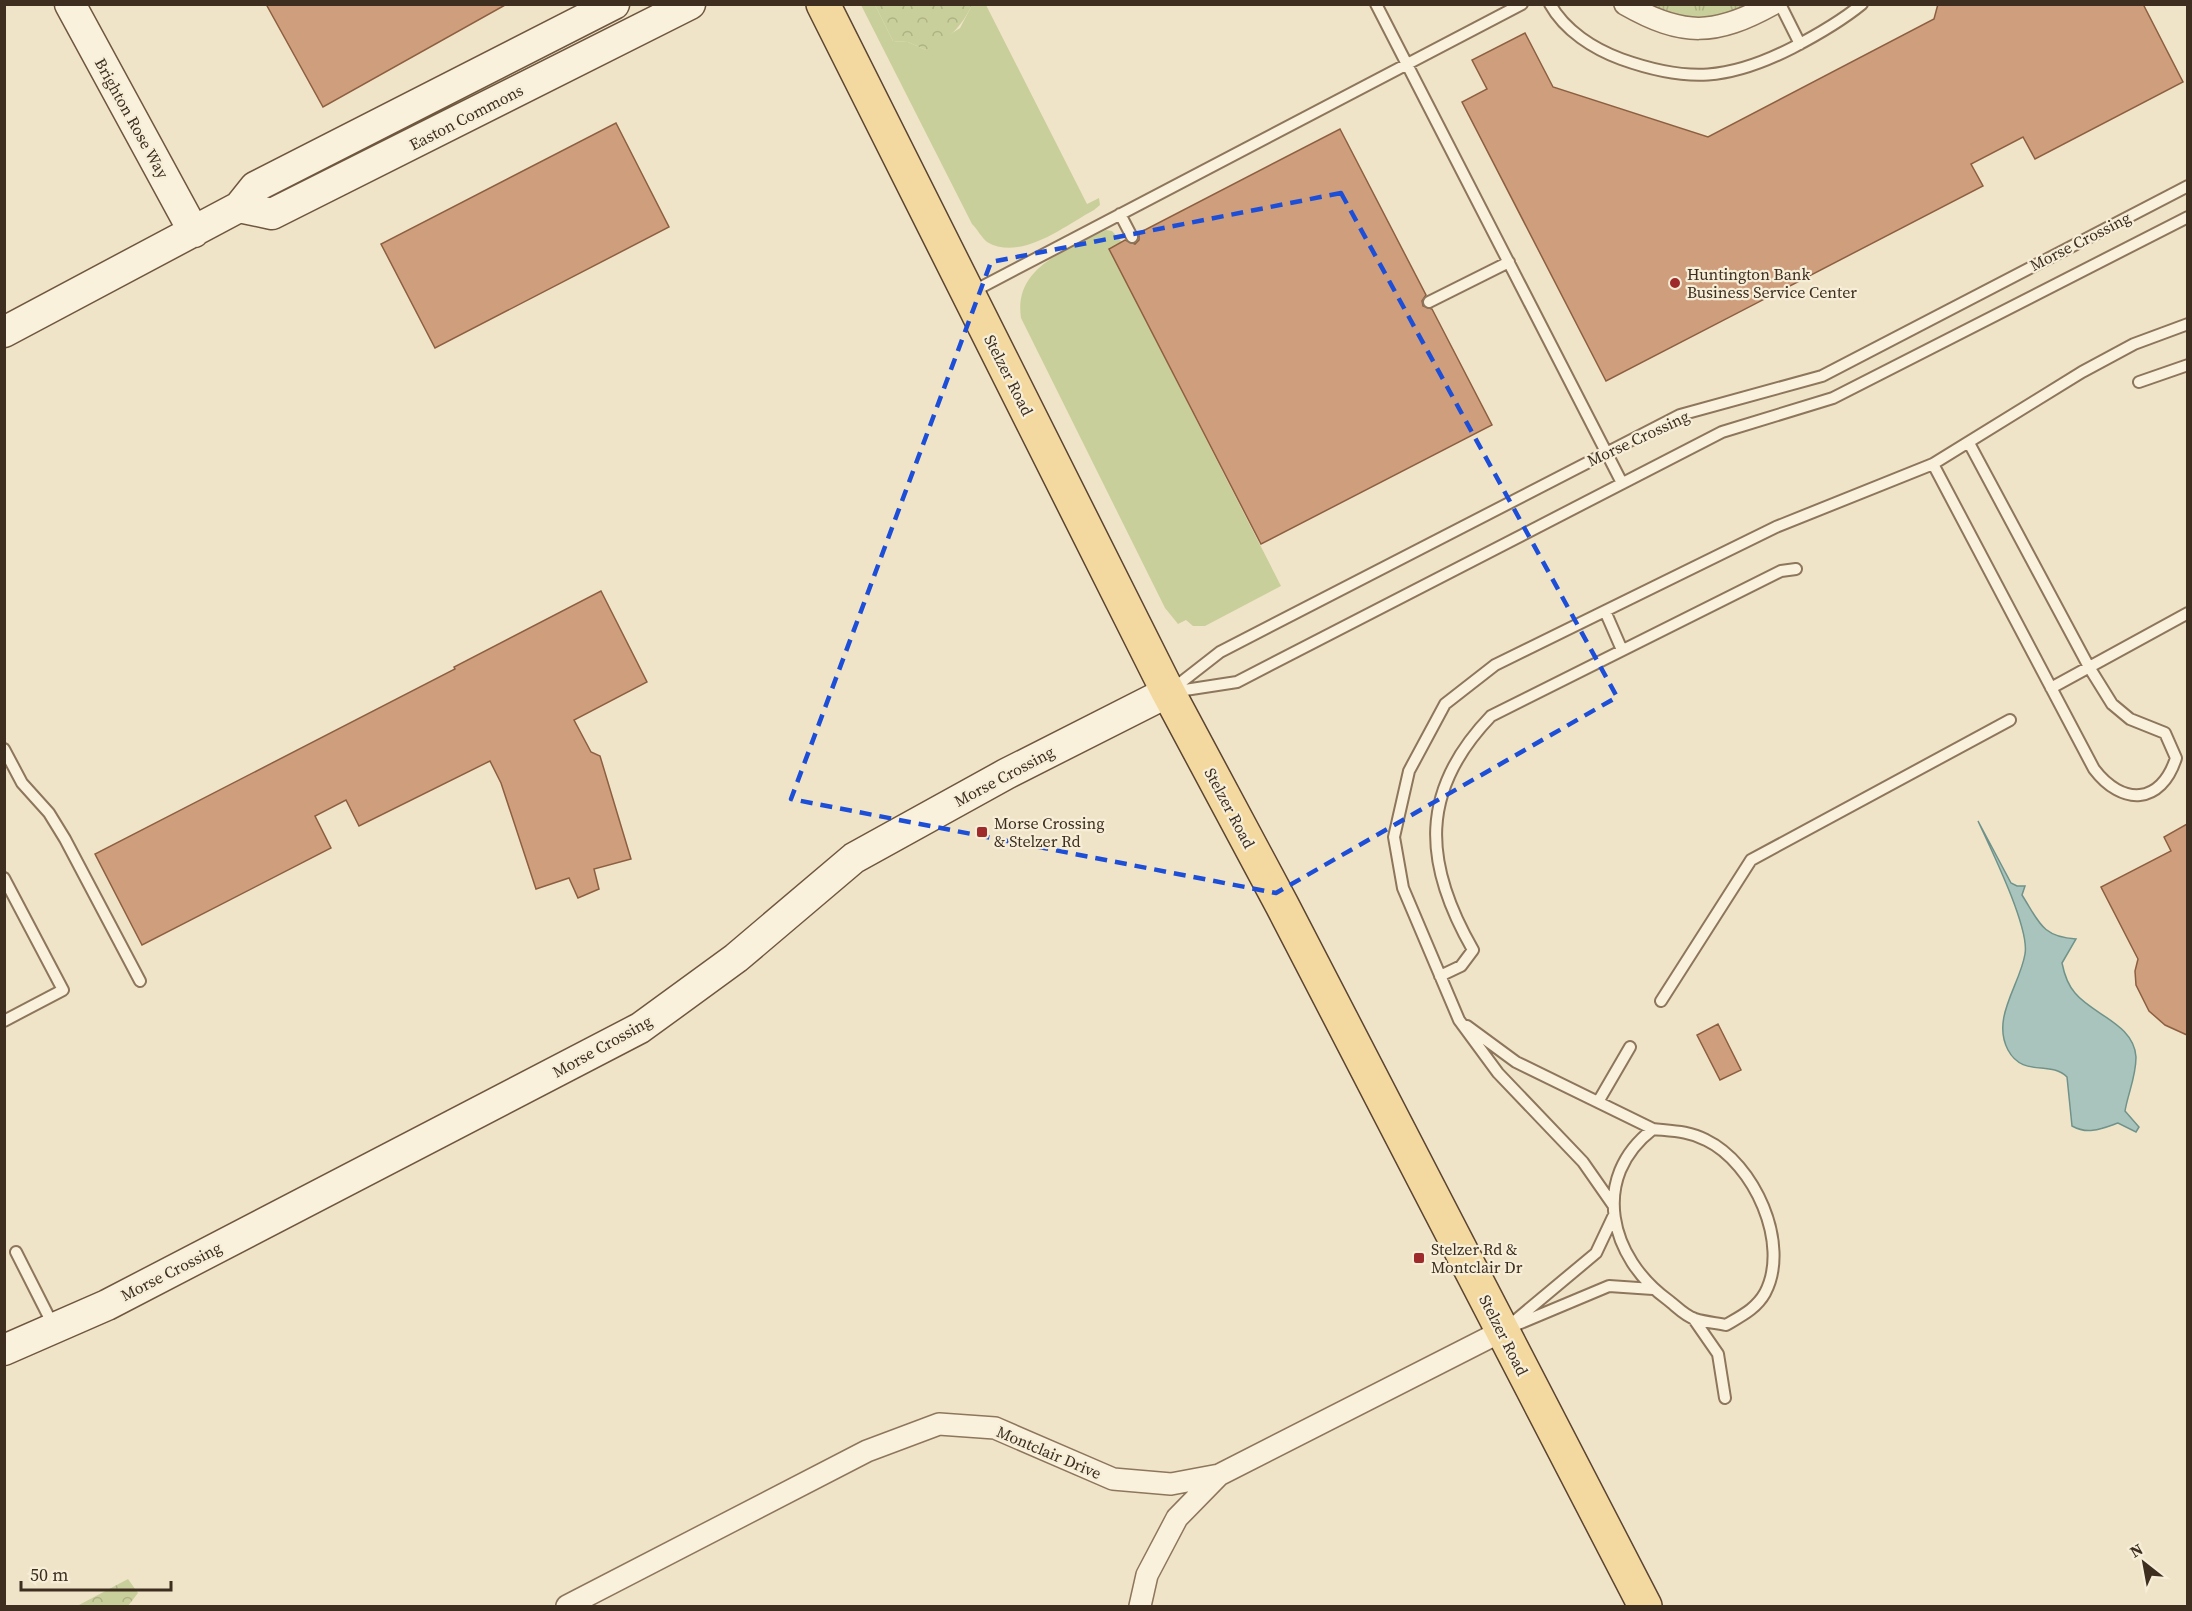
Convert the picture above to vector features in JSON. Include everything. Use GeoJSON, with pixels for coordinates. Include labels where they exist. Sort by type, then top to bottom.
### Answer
{"type":"FeatureCollection","features":[{"type":"Feature","properties":{"kind":"main road","name":"Stelzer Road"},"geometry":{"type":"LineString","coordinates":[[823,4],[1168,692],[1644,1606]]}},
{"type":"Feature","properties":{"kind":"street","name":"Brighton Rose Way"},"geometry":{"type":"LineString","coordinates":[[70,4],[194,232]]}},
{"type":"Feature","properties":{"kind":"street","name":"Easton Commons"},"geometry":{"type":"LineString","coordinates":[[4,332],[239,207],[255,187],[614,4]]}},
{"type":"Feature","properties":{"kind":"street","name":"Easton Commons"},"geometry":{"type":"LineString","coordinates":[[239,207],[272,214],[690,4]]}},
{"type":"Feature","properties":{"kind":"street"},"geometry":{"type":"LineString","coordinates":[[1625,4],[1650,18],[1680,29],[1714,28],[1743,20],[1773,4]]}},
{"type":"Feature","properties":{"kind":"street","name":"Morse Crossing"},"geometry":{"type":"LineString","coordinates":[[4,1350],[107,1305],[640,1028],[736,958],[854,858],[1006,774],[1168,692]]}},
{"type":"Feature","properties":{"kind":"street","name":"Montclair Drive"},"geometry":{"type":"LineString","coordinates":[[567,1606],[867,1451],[939,1424],[995,1428],[1113,1479],[1171,1484],[1219,1474],[1502,1331]]}},
{"type":"Feature","properties":{"kind":"street"},"geometry":{"type":"LineString","coordinates":[[1140,1606],[1147,1575],[1177,1518],[1219,1474]]}},
{"type":"Feature","properties":{"kind":"lane"},"geometry":{"type":"LineString","coordinates":[[1376,4],[1622,483]]}},
{"type":"Feature","properties":{"kind":"lane"},"geometry":{"type":"LineString","coordinates":[[968,294],[1522,4]]}},
{"type":"Feature","properties":{"kind":"lane"},"geometry":{"type":"LineString","coordinates":[[1550,4],[1575,34],[1610,55],[1654,71],[1694,75],[1731,73],[1761,63],[1840,22],[1862,4]]}},
{"type":"Feature","properties":{"kind":"lane"},"geometry":{"type":"LineString","coordinates":[[1780,4],[1800,44]]}},
{"type":"Feature","properties":{"kind":"lane","name":"Morse Crossing"},"geometry":{"type":"LineString","coordinates":[[1168,692],[1220,652],[1680,415],[1822,376],[2187,186]]}},
{"type":"Feature","properties":{"kind":"lane"},"geometry":{"type":"LineString","coordinates":[[1120,214],[1132,237]]}},
{"type":"Feature","properties":{"kind":"lane","name":"Morse Crossing"},"geometry":{"type":"LineString","coordinates":[[1168,692],[1238,682],[1722,432],[1833,398],[2187,217]]}},
{"type":"Feature","properties":{"kind":"lane"},"geometry":{"type":"LineString","coordinates":[[1429,302],[1509,262]]}},
{"type":"Feature","properties":{"kind":"lane"},"geometry":{"type":"LineString","coordinates":[[1613,1205],[1583,1162],[1498,1073],[1459,1020],[1402,888],[1394,837],[1408,771],[1445,704],[1495,665],[1776,527],[1933,464],[2082,372],[2134,344],[2187,324]]}},
{"type":"Feature","properties":{"kind":"lane"},"geometry":{"type":"LineString","coordinates":[[2139,382],[2187,365]]}},
{"type":"Feature","properties":{"kind":"lane"},"geometry":{"type":"LineString","coordinates":[[1933,464],[2094,769],[2106,785],[2125,794],[2142,794],[2159,788],[2170,776],[2176,758],[2165,733],[2130,719],[2112,704],[2089,667],[1969,443]]}},
{"type":"Feature","properties":{"kind":"lane"},"geometry":{"type":"LineString","coordinates":[[1440,976],[1461,966],[1473,950],[1463,933],[1439,867],[1435,832],[1439,797],[1452,764],[1473,734],[1491,716],[1781,571],[1797,569]]}},
{"type":"Feature","properties":{"kind":"lane"},"geometry":{"type":"LineString","coordinates":[[1605,611],[1622,650]]}},
{"type":"Feature","properties":{"kind":"lane"},"geometry":{"type":"LineString","coordinates":[[2051,688],[2187,613]]}},
{"type":"Feature","properties":{"kind":"lane"},"geometry":{"type":"LineString","coordinates":[[1661,1001],[1750,860],[2010,720]]}},
{"type":"Feature","properties":{"kind":"lane"},"geometry":{"type":"LineString","coordinates":[[4,749],[22,783],[49,813],[60,830],[140,981]]}},
{"type":"Feature","properties":{"kind":"lane"},"geometry":{"type":"LineString","coordinates":[[4,878],[63,990],[4,1021]]}},
{"type":"Feature","properties":{"kind":"lane"},"geometry":{"type":"LineString","coordinates":[[1459,1020],[1516,1062],[1653,1129],[1686,1132],[1708,1140],[1745,1173],[1761,1198],[1768,1223],[1772,1269],[1765,1293],[1754,1308],[1726,1325],[1693,1318]]}},
{"type":"Feature","properties":{"kind":"lane"},"geometry":{"type":"LineString","coordinates":[[1598,1102],[1630,1047]]}},
{"type":"Feature","properties":{"kind":"lane"},"geometry":{"type":"LineString","coordinates":[[1653,1129],[1636,1142],[1615,1179],[1613,1217],[1629,1255],[1653,1289],[1693,1318],[1718,1354],[1725,1398]]}},
{"type":"Feature","properties":{"kind":"lane"},"geometry":{"type":"LineString","coordinates":[[1502,1331],[1596,1253],[1613,1217]]}},
{"type":"Feature","properties":{"kind":"lane"},"geometry":{"type":"LineString","coordinates":[[16,1252],[54,1328]]}},
{"type":"Feature","properties":{"kind":"lane"},"geometry":{"type":"LineString","coordinates":[[1502,1331],[1609,1286],[1653,1289]]}},
{"type":"Feature","properties":{"kind":"highlighted area"},"geometry":{"type":"Polygon","coordinates":[[[1341,193],[1617,697],[1276,893],[791,799],[991,262],[1341,193]]]}},
{"type":"Feature","properties":{"kind":"green space"},"geometry":{"type":"Polygon","coordinates":[[[861,5],[875,5],[893,41],[908,42],[926,50],[960,28],[972,5],[986,5],[1087,204],[1099,198],[1100,205],[1057,232],[1028,245],[1014,248],[1000,247],[987,242],[972,224],[861,5]]]}},
{"type":"Feature","properties":{"kind":"green space"},"geometry":{"type":"Polygon","coordinates":[[[875,5],[972,5],[954,32],[926,50],[908,42],[893,41],[875,5]]]}},
{"type":"Feature","properties":{"kind":"green space"},"geometry":{"type":"Polygon","coordinates":[[[1625,5],[1773,5],[1714,28],[1625,5]]]}},
{"type":"Feature","properties":{"kind":"green space"},"geometry":{"type":"Polygon","coordinates":[[[1106,230],[1112,231],[1122,242],[1109,249],[1281,586],[1205,626],[1193,626],[1186,620],[1178,624],[1165,608],[1021,318],[1021,300],[1026,285],[1034,273],[1060,253],[1106,230]]]}},
{"type":"Feature","properties":{"kind":"green space"},"geometry":{"type":"Polygon","coordinates":[[[128,1579],[138,1593],[128,1606],[77,1606],[128,1579]]]}},
{"type":"Feature","properties":{"kind":"water"},"geometry":{"type":"Polygon","coordinates":[[[1978,821],[2011,883],[2025,886],[2022,895],[2038,920],[2048,931],[2056,935],[2076,939],[2062,963],[2073,990],[2083,1001],[2121,1028],[2134,1046],[2136,1064],[2125,1111],[2139,1127],[2136,1132],[2118,1123],[2089,1131],[2072,1126],[2067,1077],[2053,1070],[2021,1064],[2008,1050],[2003,1026],[2008,1002],[2022,966],[2025,942],[2008,888],[1978,821]]]}},
{"type":"Feature","properties":{"kind":"building"},"geometry":{"type":"Polygon","coordinates":[[[266,4],[507,4],[323,107],[266,4]]]}},
{"type":"Feature","properties":{"kind":"building","name":"Huntington Bank Business Service Center"},"geometry":{"type":"Polygon","coordinates":[[[1938,4],[2143,4],[2183,82],[2035,159],[2023,137],[1971,164],[1983,186],[1606,381],[1462,102],[1487,89],[1472,60],[1525,33],[1553,87],[1708,137],[1934,19],[1938,4]]]}},
{"type":"Feature","properties":{"kind":"building"},"geometry":{"type":"Polygon","coordinates":[[[616,123],[669,227],[435,348],[381,244],[616,123]]]}},
{"type":"Feature","properties":{"kind":"building"},"geometry":{"type":"Polygon","coordinates":[[[1340,129],[1426,295],[1422,301],[1423,306],[1432,309],[1492,425],[1261,544],[1109,249],[1125,240],[1135,244],[1139,240],[1139,233],[1340,129]]]}},
{"type":"Feature","properties":{"kind":"building"},"geometry":{"type":"Polygon","coordinates":[[[601,591],[647,682],[574,720],[591,752],[600,756],[631,859],[594,869],[599,889],[578,898],[569,878],[536,889],[501,783],[490,761],[359,826],[346,800],[315,816],[331,848],[142,945],[95,854],[455,669],[454,667],[601,591]]]}},
{"type":"Feature","properties":{"kind":"building"},"geometry":{"type":"Polygon","coordinates":[[[2187,824],[2187,1035],[2165,1025],[2149,1011],[2136,985],[2135,971],[2138,959],[2101,887],[2171,851],[2164,837],[2187,824]]]}},
{"type":"Feature","properties":{"kind":"building"},"geometry":{"type":"Polygon","coordinates":[[[1718,1024],[1741,1070],[1720,1080],[1697,1035],[1718,1024]]]}},
{"type":"Feature","properties":{"kind":"place","name":"Huntington Bank Business Service Center"},"geometry":{"type":"Point","coordinates":[1675,283]}},
{"type":"Feature","properties":{"kind":"place","name":"Morse Crossing & Stelzer Rd"},"geometry":{"type":"Point","coordinates":[982,832]}},
{"type":"Feature","properties":{"kind":"place","name":"Stelzer Rd & Montclair Dr"},"geometry":{"type":"Point","coordinates":[1419,1258]}}]}
